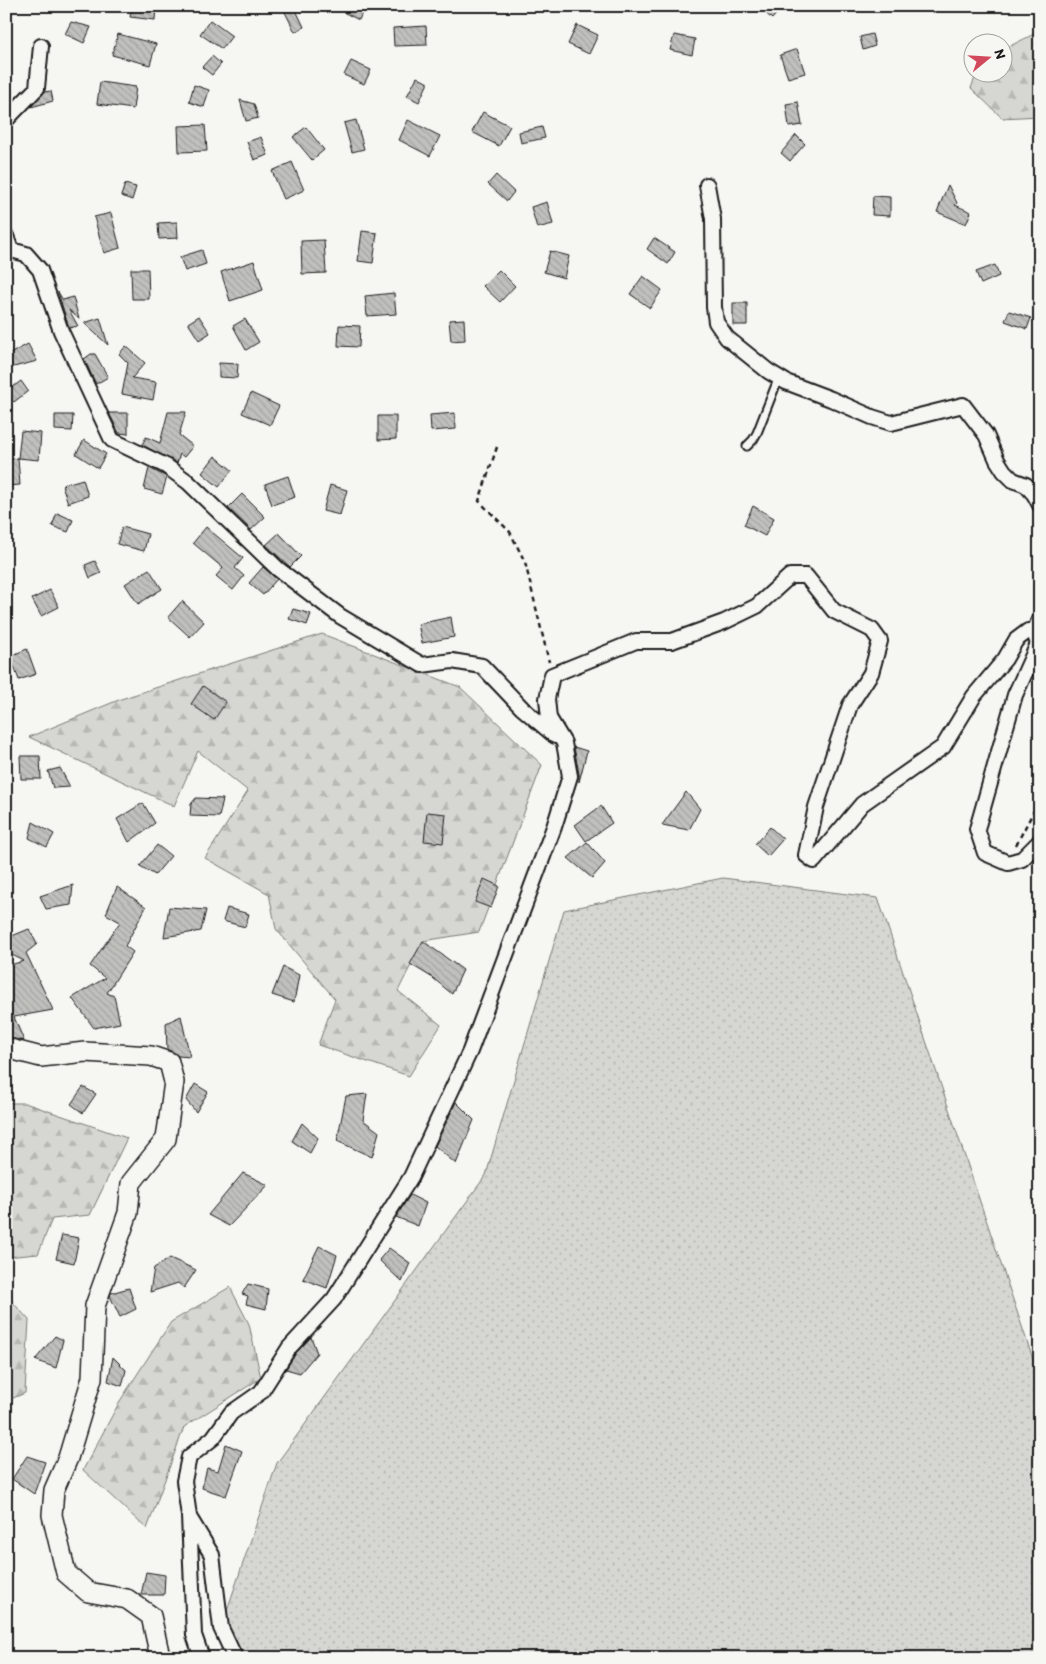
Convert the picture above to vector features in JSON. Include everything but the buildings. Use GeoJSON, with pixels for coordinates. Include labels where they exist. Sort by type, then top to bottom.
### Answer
{"type":"FeatureCollection","features":[{"type":"Feature","properties":{"kind":"street"},"geometry":{"type":"LineString","coordinates":[[6,120],[37,88],[41,46]]}},
{"type":"Feature","properties":{"kind":"street"},"geometry":{"type":"LineString","coordinates":[[708,185],[713,219],[712,275],[714,307],[716,322],[727,338],[786,382],[891,423],[963,405],[986,435],[1004,471],[1014,480],[1026,485],[1040,505]]}},
{"type":"Feature","properties":{"kind":"street"},"geometry":{"type":"LineString","coordinates":[[6,236],[11,250],[26,254],[40,270],[61,331],[112,440],[166,466],[188,482],[278,569],[340,616],[422,665],[452,661],[482,666],[522,708],[564,743]]}},
{"type":"Feature","properties":{"kind":"street"},"geometry":{"type":"LineString","coordinates":[[202,1658],[194,1635],[189,1516],[184,1481],[189,1457],[213,1438],[232,1413],[261,1392],[290,1348],[334,1300],[411,1177],[470,1051],[554,827],[570,776],[564,743],[549,718],[547,699],[552,675],[636,641],[672,641],[724,622],[757,606],[790,576],[806,576],[834,611],[872,630],[880,641],[870,673],[850,705],[816,807],[806,855],[814,862],[862,804],[942,747],[974,696],[1005,658],[1016,640],[1028,631],[1034,632]]}},
{"type":"Feature","properties":{"kind":"street"},"geometry":{"type":"LineString","coordinates":[[1040,618],[1034,632],[1038,644],[1014,695],[977,829],[985,853],[1008,863],[1022,858],[1040,841]]}},
{"type":"Feature","properties":{"kind":"street"},"geometry":{"type":"LineString","coordinates":[[6,1048],[40,1058],[85,1052],[151,1056],[169,1062],[174,1082],[166,1139],[131,1183],[128,1213],[95,1306],[92,1378],[68,1458],[54,1490],[52,1515],[66,1573],[88,1592],[127,1599],[152,1616],[159,1652],[162,1658]]}},
{"type":"Feature","properties":{"kind":"street"},"geometry":{"type":"LineString","coordinates":[[189,1516],[212,1555],[221,1628],[235,1658]]}},
{"type":"Feature","properties":{"kind":"lane"},"geometry":{"type":"LineString","coordinates":[[747,446],[761,426],[779,377]]}},
{"type":"Feature","properties":{"kind":"path"},"geometry":{"type":"LineString","coordinates":[[497,447],[480,500],[510,532],[525,562],[552,675]]}},
{"type":"Feature","properties":{"kind":"path"},"geometry":{"type":"LineString","coordinates":[[1008,863],[1040,799]]}},
{"type":"Feature","properties":{"kind":"green space"},"geometry":{"type":"Polygon","coordinates":[[[1040,31],[1040,116],[1002,118],[971,88],[973,82],[1014,82],[1014,44],[1040,31]]]}},
{"type":"Feature","properties":{"kind":"green space"},"geometry":{"type":"Polygon","coordinates":[[[322,634],[460,687],[542,765],[479,932],[423,941],[398,991],[441,1025],[409,1076],[318,1045],[335,999],[276,929],[269,894],[205,858],[248,791],[198,751],[174,806],[29,737],[121,699],[322,634]]]}},
{"type":"Feature","properties":{"kind":"green space"},"geometry":{"type":"Polygon","coordinates":[[[723,878],[878,898],[1040,1380],[1040,1658],[242,1658],[221,1628],[277,1463],[486,1175],[564,910],[723,878]]]}},
{"type":"Feature","properties":{"kind":"green space"},"geometry":{"type":"Polygon","coordinates":[[[6,1103],[25,1103],[127,1138],[90,1215],[52,1219],[38,1254],[6,1257],[6,1103]]]}},
{"type":"Feature","properties":{"kind":"green space"},"geometry":{"type":"Polygon","coordinates":[[[230,1287],[249,1324],[261,1378],[184,1427],[147,1529],[83,1470],[120,1401],[171,1322],[230,1287]]]}},
{"type":"Feature","properties":{"kind":"green space"},"geometry":{"type":"Polygon","coordinates":[[[6,1295],[29,1320],[25,1393],[6,1401],[6,1295]]]}}]}
